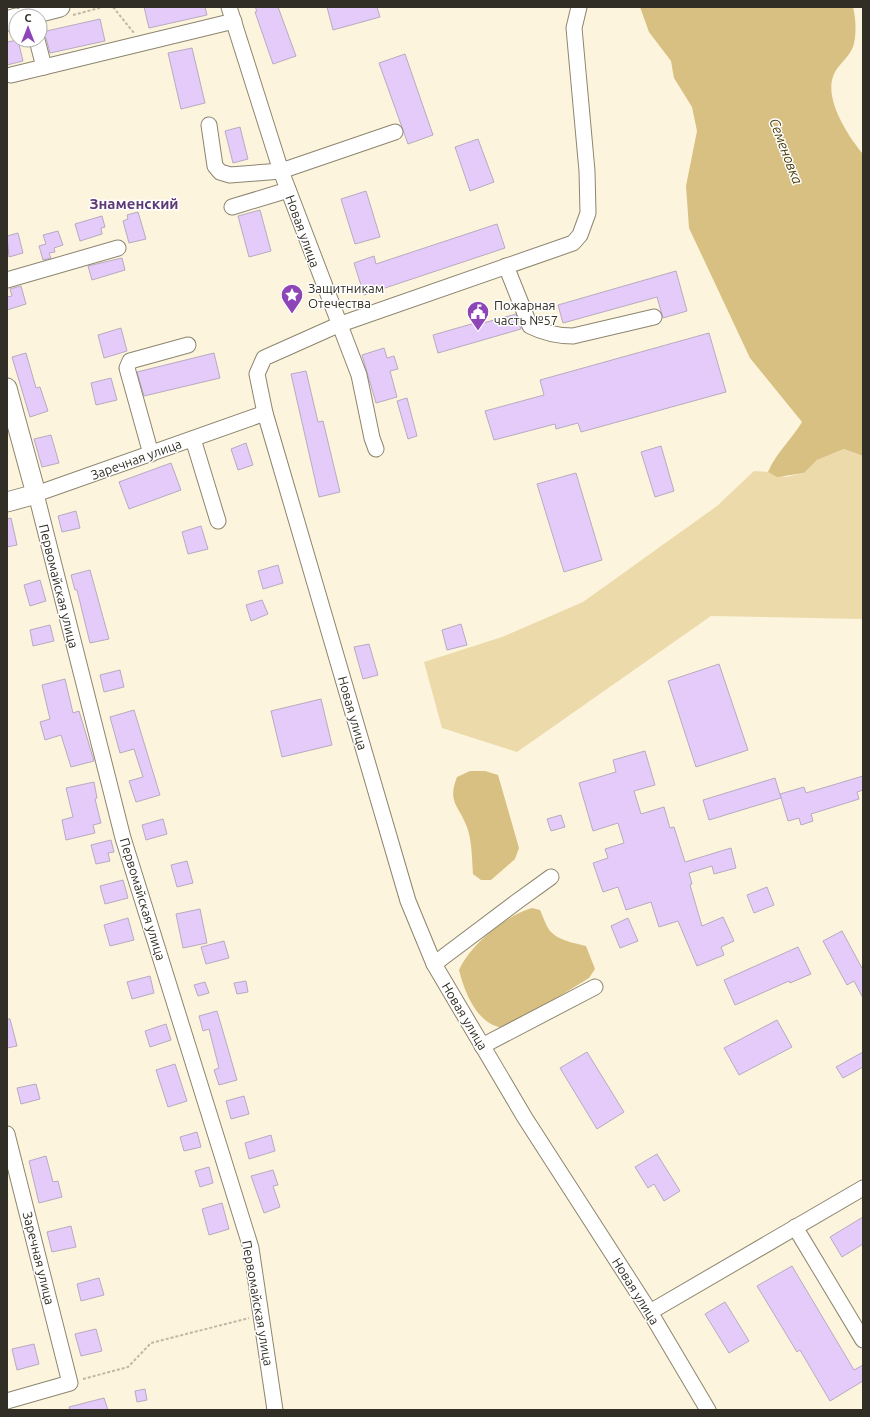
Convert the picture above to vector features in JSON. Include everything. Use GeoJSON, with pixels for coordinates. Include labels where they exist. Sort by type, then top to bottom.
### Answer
{"type":"FeatureCollection","features":[{"type":"Feature","properties":{"kind":"main road"},"geometry":{"type":"LineString","coordinates":[[48,10],[60,7]]}},
{"type":"Feature","properties":{"kind":"main road","name":"Первомайская улица"},"geometry":{"type":"LineString","coordinates":[[7,388],[36,494]]}},
{"type":"Feature","properties":{"kind":"main road","name":"Заречная улица"},"geometry":{"type":"LineString","coordinates":[[7,502],[36,494]]}},
{"type":"Feature","properties":{"kind":"street"},"geometry":{"type":"LineString","coordinates":[[376,449],[372,438],[359,375],[338,325],[573,243],[580,235],[585,225],[588,213],[587,171],[574,28],[578,7]]}},
{"type":"Feature","properties":{"kind":"street"},"geometry":{"type":"LineString","coordinates":[[11,75],[142,43],[232,14]]}},
{"type":"Feature","properties":{"kind":"street","name":"Новая улица"},"geometry":{"type":"LineString","coordinates":[[232,14],[281,171],[338,325],[264,358],[257,374],[265,413],[408,901],[434,964],[482,1046],[525,1118],[650,1312],[708,1410]]}},
{"type":"Feature","properties":{"kind":"street"},"geometry":{"type":"LineString","coordinates":[[39,48],[44,67]]}},
{"type":"Feature","properties":{"kind":"street"},"geometry":{"type":"LineString","coordinates":[[209,125],[215,166],[220,172],[230,175],[281,171],[395,132]]}},
{"type":"Feature","properties":{"kind":"street"},"geometry":{"type":"LineString","coordinates":[[232,206],[288,190]]}},
{"type":"Feature","properties":{"kind":"street"},"geometry":{"type":"LineString","coordinates":[[7,280],[118,248]]}},
{"type":"Feature","properties":{"kind":"street"},"geometry":{"type":"LineString","coordinates":[[506,266],[530,326],[540,331],[559,336],[573,336],[654,317]]}},
{"type":"Feature","properties":{"kind":"street"},"geometry":{"type":"LineString","coordinates":[[151,454],[128,368],[130,361],[188,345]]}},
{"type":"Feature","properties":{"kind":"street","name":"Заречная улица"},"geometry":{"type":"LineString","coordinates":[[36,494],[265,413]]}},
{"type":"Feature","properties":{"kind":"street"},"geometry":{"type":"LineString","coordinates":[[193,438],[218,521]]}},
{"type":"Feature","properties":{"kind":"street","name":"Первомайская улица"},"geometry":{"type":"LineString","coordinates":[[36,494],[123,838],[251,1248],[276,1410]]}},
{"type":"Feature","properties":{"kind":"street"},"geometry":{"type":"LineString","coordinates":[[434,964],[551,877]]}},
{"type":"Feature","properties":{"kind":"street"},"geometry":{"type":"LineString","coordinates":[[482,1046],[595,987]]}},
{"type":"Feature","properties":{"kind":"street","name":"Заречная улица"},"geometry":{"type":"LineString","coordinates":[[7,1134],[70,1383]]}},
{"type":"Feature","properties":{"kind":"street"},"geometry":{"type":"LineString","coordinates":[[650,1312],[863,1188]]}},
{"type":"Feature","properties":{"kind":"street"},"geometry":{"type":"LineString","coordinates":[[795,1227],[863,1340]]}},
{"type":"Feature","properties":{"kind":"street"},"geometry":{"type":"LineString","coordinates":[[7,1401],[70,1383]]}},
{"type":"Feature","properties":{"kind":"path"},"geometry":{"type":"LineString","coordinates":[[113,7],[142,43]]}},
{"type":"Feature","properties":{"kind":"path"},"geometry":{"type":"LineString","coordinates":[[70,1383],[128,1367],[151,1343],[261,1315]]}},
{"type":"Feature","properties":{"kind":"shaded area"},"geometry":{"type":"Polygon","coordinates":[[[844,449],[863,456],[863,619],[711,616],[517,752],[442,728],[424,662],[502,637],[583,602],[717,506],[754,471],[768,472],[786,477],[804,473],[817,460],[844,449]]]}},
{"type":"Feature","properties":{"kind":"water","name":"Семеновка"},"geometry":{"type":"Polygon","coordinates":[[[640,7],[853,7],[856,28],[854,45],[834,74],[831,84],[834,105],[844,127],[863,154],[863,456],[844,449],[817,460],[804,473],[777,477],[768,472],[775,459],[802,422],[750,358],[689,228],[686,186],[697,131],[692,107],[674,78],[671,61],[649,32],[640,7]]]}},
{"type":"Feature","properties":{"kind":"water"},"geometry":{"type":"Polygon","coordinates":[[[470,771],[485,771],[498,775],[519,848],[515,859],[491,880],[481,880],[473,874],[472,850],[469,832],[455,804],[453,793],[457,777],[470,771]]]}},
{"type":"Feature","properties":{"kind":"water"},"geometry":{"type":"Polygon","coordinates":[[[532,908],[540,910],[548,928],[555,935],[565,940],[586,946],[595,969],[589,978],[508,1028],[498,1027],[489,1023],[475,1008],[469,999],[459,970],[464,960],[472,950],[490,932],[511,917],[532,908]]]}},
{"type":"Feature","properties":{"kind":"building"},"geometry":{"type":"Polygon","coordinates":[[[144,7],[205,7],[207,15],[149,28],[144,7]]]}},
{"type":"Feature","properties":{"kind":"building"},"geometry":{"type":"Polygon","coordinates":[[[255,7],[278,7],[296,56],[273,64],[255,12],[257,11],[255,7]]]}},
{"type":"Feature","properties":{"kind":"building"},"geometry":{"type":"Polygon","coordinates":[[[327,7],[377,7],[380,17],[333,30],[327,7]]]}},
{"type":"Feature","properties":{"kind":"building"},"geometry":{"type":"Polygon","coordinates":[[[100,19],[105,41],[50,53],[48,46],[48,31],[100,19]]]}},
{"type":"Feature","properties":{"kind":"building"},"geometry":{"type":"Polygon","coordinates":[[[7,42],[8,48],[20,48],[23,61],[7,65],[7,42]]]}},
{"type":"Feature","properties":{"kind":"building"},"geometry":{"type":"Polygon","coordinates":[[[192,48],[205,103],[181,109],[168,53],[192,48]]]}},
{"type":"Feature","properties":{"kind":"building"},"geometry":{"type":"Polygon","coordinates":[[[405,54],[433,135],[408,144],[379,63],[405,54]]]}},
{"type":"Feature","properties":{"kind":"building"},"geometry":{"type":"Polygon","coordinates":[[[240,127],[248,159],[233,163],[225,131],[240,127]]]}},
{"type":"Feature","properties":{"kind":"building"},"geometry":{"type":"Polygon","coordinates":[[[478,139],[494,182],[470,191],[455,147],[478,139]]]}},
{"type":"Feature","properties":{"kind":"building"},"geometry":{"type":"Polygon","coordinates":[[[366,191],[380,237],[355,244],[341,199],[366,191]]]}},
{"type":"Feature","properties":{"kind":"building"},"geometry":{"type":"Polygon","coordinates":[[[260,210],[271,251],[249,257],[238,216],[260,210]]]}},
{"type":"Feature","properties":{"kind":"building"},"geometry":{"type":"Polygon","coordinates":[[[138,212],[146,239],[129,243],[123,221],[128,219],[127,215],[138,212]]]}},
{"type":"Feature","properties":{"kind":"building"},"geometry":{"type":"Polygon","coordinates":[[[102,216],[105,227],[101,228],[102,234],[80,241],[75,224],[102,216]]]}},
{"type":"Feature","properties":{"kind":"building"},"geometry":{"type":"Polygon","coordinates":[[[497,224],[505,248],[364,295],[354,263],[374,256],[376,264],[497,224]]]}},
{"type":"Feature","properties":{"kind":"building"},"geometry":{"type":"Polygon","coordinates":[[[58,231],[63,245],[54,248],[55,252],[49,253],[51,258],[43,260],[39,246],[46,244],[43,235],[58,231]]]}},
{"type":"Feature","properties":{"kind":"building"},"geometry":{"type":"Polygon","coordinates":[[[18,233],[23,253],[9,257],[7,236],[18,233]]]}},
{"type":"Feature","properties":{"kind":"building"},"geometry":{"type":"Polygon","coordinates":[[[122,258],[125,270],[92,280],[88,266],[122,258]]]}},
{"type":"Feature","properties":{"kind":"building"},"geometry":{"type":"Polygon","coordinates":[[[676,271],[687,311],[663,318],[657,297],[563,323],[558,305],[676,271]]]}},
{"type":"Feature","properties":{"kind":"building"},"geometry":{"type":"Polygon","coordinates":[[[21,286],[26,304],[7,310],[7,297],[12,296],[10,289],[21,286]]]}},
{"type":"Feature","properties":{"kind":"building","name":"Пожарная часть №57"},"geometry":{"type":"Polygon","coordinates":[[[516,314],[521,329],[438,353],[433,335],[475,323],[476,325],[516,314]]]}},
{"type":"Feature","properties":{"kind":"building"},"geometry":{"type":"Polygon","coordinates":[[[121,328],[127,351],[104,358],[98,335],[121,328]]]}},
{"type":"Feature","properties":{"kind":"building"},"geometry":{"type":"Polygon","coordinates":[[[709,333],[726,392],[581,432],[578,423],[556,429],[555,424],[494,440],[485,411],[544,395],[540,380],[709,333]]]}},
{"type":"Feature","properties":{"kind":"building"},"geometry":{"type":"Polygon","coordinates":[[[384,348],[387,358],[394,356],[398,369],[390,371],[397,397],[376,403],[362,355],[384,348]]]}},
{"type":"Feature","properties":{"kind":"building"},"geometry":{"type":"Polygon","coordinates":[[[26,353],[36,388],[40,387],[48,411],[30,417],[12,357],[26,353]]]}},
{"type":"Feature","properties":{"kind":"building"},"geometry":{"type":"Polygon","coordinates":[[[214,353],[220,378],[144,396],[137,372],[214,353]]]}},
{"type":"Feature","properties":{"kind":"building"},"geometry":{"type":"Polygon","coordinates":[[[306,371],[318,422],[323,421],[340,492],[319,497],[291,374],[306,371]]]}},
{"type":"Feature","properties":{"kind":"building"},"geometry":{"type":"Polygon","coordinates":[[[111,378],[117,400],[96,405],[91,383],[111,378]]]}},
{"type":"Feature","properties":{"kind":"building"},"geometry":{"type":"Polygon","coordinates":[[[407,398],[417,436],[408,439],[397,401],[407,398]]]}},
{"type":"Feature","properties":{"kind":"building"},"geometry":{"type":"Polygon","coordinates":[[[51,435],[59,463],[42,467],[34,439],[51,435]]]}},
{"type":"Feature","properties":{"kind":"building"},"geometry":{"type":"Polygon","coordinates":[[[246,443],[253,465],[238,470],[231,449],[246,443]]]}},
{"type":"Feature","properties":{"kind":"building"},"geometry":{"type":"Polygon","coordinates":[[[661,446],[674,491],[655,497],[641,452],[661,446]]]}},
{"type":"Feature","properties":{"kind":"building"},"geometry":{"type":"Polygon","coordinates":[[[171,463],[181,490],[129,509],[119,482],[171,463]]]}},
{"type":"Feature","properties":{"kind":"building"},"geometry":{"type":"Polygon","coordinates":[[[576,473],[602,560],[564,572],[537,484],[576,473]]]}},
{"type":"Feature","properties":{"kind":"building"},"geometry":{"type":"Polygon","coordinates":[[[76,511],[80,528],[62,532],[58,516],[76,511]]]}},
{"type":"Feature","properties":{"kind":"building"},"geometry":{"type":"Polygon","coordinates":[[[11,518],[17,545],[7,547],[7,519],[11,518]]]}},
{"type":"Feature","properties":{"kind":"building"},"geometry":{"type":"Polygon","coordinates":[[[201,526],[208,549],[188,554],[182,532],[201,526]]]}},
{"type":"Feature","properties":{"kind":"building"},"geometry":{"type":"Polygon","coordinates":[[[278,565],[283,583],[263,589],[258,571],[278,565]]]}},
{"type":"Feature","properties":{"kind":"building"},"geometry":{"type":"Polygon","coordinates":[[[90,570],[109,639],[90,643],[77,590],[75,590],[71,575],[90,570]]]}},
{"type":"Feature","properties":{"kind":"building"},"geometry":{"type":"Polygon","coordinates":[[[40,580],[46,601],[30,606],[24,585],[40,580]]]}},
{"type":"Feature","properties":{"kind":"building"},"geometry":{"type":"Polygon","coordinates":[[[262,600],[268,614],[251,621],[246,605],[262,600]]]}},
{"type":"Feature","properties":{"kind":"building"},"geometry":{"type":"Polygon","coordinates":[[[461,624],[467,645],[447,650],[442,630],[461,624]]]}},
{"type":"Feature","properties":{"kind":"building"},"geometry":{"type":"Polygon","coordinates":[[[50,625],[54,641],[33,646],[30,630],[50,625]]]}},
{"type":"Feature","properties":{"kind":"building"},"geometry":{"type":"Polygon","coordinates":[[[369,644],[378,675],[363,679],[354,647],[369,644]]]}},
{"type":"Feature","properties":{"kind":"building"},"geometry":{"type":"Polygon","coordinates":[[[719,664],[748,750],[696,767],[668,681],[719,664]]]}},
{"type":"Feature","properties":{"kind":"building"},"geometry":{"type":"Polygon","coordinates":[[[120,670],[124,687],[104,692],[100,675],[120,670]]]}},
{"type":"Feature","properties":{"kind":"building"},"geometry":{"type":"Polygon","coordinates":[[[65,679],[73,713],[79,711],[94,761],[71,767],[61,735],[45,740],[40,722],[50,719],[42,685],[65,679]]]}},
{"type":"Feature","properties":{"kind":"building"},"geometry":{"type":"Polygon","coordinates":[[[321,699],[332,745],[282,757],[271,711],[321,699]]]}},
{"type":"Feature","properties":{"kind":"building"},"geometry":{"type":"Polygon","coordinates":[[[134,710],[160,795],[136,802],[129,781],[143,777],[134,749],[120,753],[110,717],[134,710]]]}},
{"type":"Feature","properties":{"kind":"building"},"geometry":{"type":"Polygon","coordinates":[[[645,751],[655,785],[634,791],[641,814],[664,807],[670,828],[674,827],[685,862],[731,848],[736,868],[714,874],[712,866],[689,873],[692,884],[690,885],[702,926],[723,917],[734,941],[721,947],[724,955],[697,966],[678,921],[659,927],[651,902],[626,910],[618,887],[603,892],[593,863],[608,858],[605,849],[624,843],[618,823],[593,831],[579,783],[616,772],[613,760],[645,751]]]}},
{"type":"Feature","properties":{"kind":"building"},"geometry":{"type":"Polygon","coordinates":[[[863,776],[863,790],[857,792],[859,799],[811,814],[813,821],[801,825],[799,818],[788,821],[780,794],[804,787],[806,793],[863,776]]]}},
{"type":"Feature","properties":{"kind":"building"},"geometry":{"type":"Polygon","coordinates":[[[775,778],[781,798],[709,820],[703,800],[775,778]]]}},
{"type":"Feature","properties":{"kind":"building"},"geometry":{"type":"Polygon","coordinates":[[[94,782],[97,798],[95,799],[101,823],[93,825],[95,833],[66,840],[62,820],[73,817],[66,788],[94,782]]]}},
{"type":"Feature","properties":{"kind":"building"},"geometry":{"type":"Polygon","coordinates":[[[561,815],[565,827],[551,831],[547,819],[561,815]]]}},
{"type":"Feature","properties":{"kind":"building"},"geometry":{"type":"Polygon","coordinates":[[[163,819],[167,834],[146,840],[142,825],[163,819]]]}},
{"type":"Feature","properties":{"kind":"building"},"geometry":{"type":"Polygon","coordinates":[[[111,840],[114,852],[108,853],[110,861],[96,864],[91,845],[111,840]]]}},
{"type":"Feature","properties":{"kind":"building"},"geometry":{"type":"Polygon","coordinates":[[[187,861],[193,883],[177,887],[171,865],[187,861]]]}},
{"type":"Feature","properties":{"kind":"building"},"geometry":{"type":"Polygon","coordinates":[[[123,880],[128,898],[105,904],[100,886],[123,880]]]}},
{"type":"Feature","properties":{"kind":"building"},"geometry":{"type":"Polygon","coordinates":[[[767,887],[774,905],[754,913],[747,895],[767,887]]]}},
{"type":"Feature","properties":{"kind":"building"},"geometry":{"type":"Polygon","coordinates":[[[200,909],[207,943],[183,948],[176,914],[200,909]]]}},
{"type":"Feature","properties":{"kind":"building"},"geometry":{"type":"Polygon","coordinates":[[[128,918],[134,940],[110,946],[104,925],[128,918]]]}},
{"type":"Feature","properties":{"kind":"building"},"geometry":{"type":"Polygon","coordinates":[[[628,918],[638,941],[620,948],[611,926],[628,918]]]}},
{"type":"Feature","properties":{"kind":"building"},"geometry":{"type":"Polygon","coordinates":[[[842,931],[863,970],[863,998],[854,981],[847,985],[823,941],[842,931]]]}},
{"type":"Feature","properties":{"kind":"building"},"geometry":{"type":"Polygon","coordinates":[[[224,941],[229,958],[206,964],[201,947],[224,941]]]}},
{"type":"Feature","properties":{"kind":"building"},"geometry":{"type":"Polygon","coordinates":[[[798,947],[811,974],[790,983],[789,981],[735,1005],[724,980],[798,947]]]}},
{"type":"Feature","properties":{"kind":"building"},"geometry":{"type":"Polygon","coordinates":[[[150,976],[154,993],[132,999],[127,982],[150,976]]]}},
{"type":"Feature","properties":{"kind":"building"},"geometry":{"type":"Polygon","coordinates":[[[246,981],[248,992],[237,994],[234,983],[246,981]]]}},
{"type":"Feature","properties":{"kind":"building"},"geometry":{"type":"Polygon","coordinates":[[[205,982],[209,993],[198,996],[194,985],[205,982]]]}},
{"type":"Feature","properties":{"kind":"building"},"geometry":{"type":"Polygon","coordinates":[[[217,1011],[237,1080],[219,1085],[214,1070],[219,1068],[209,1029],[203,1031],[199,1016],[217,1011]]]}},
{"type":"Feature","properties":{"kind":"building"},"geometry":{"type":"Polygon","coordinates":[[[7,1019],[10,1019],[17,1046],[7,1048],[7,1019]]]}},
{"type":"Feature","properties":{"kind":"building"},"geometry":{"type":"Polygon","coordinates":[[[777,1020],[792,1047],[739,1075],[724,1048],[777,1020]]]}},
{"type":"Feature","properties":{"kind":"building"},"geometry":{"type":"Polygon","coordinates":[[[166,1024],[171,1040],[150,1047],[145,1031],[166,1024]]]}},
{"type":"Feature","properties":{"kind":"building"},"geometry":{"type":"Polygon","coordinates":[[[587,1052],[624,1112],[597,1129],[560,1068],[587,1052]]]}},
{"type":"Feature","properties":{"kind":"building"},"geometry":{"type":"Polygon","coordinates":[[[863,1052],[863,1067],[843,1078],[836,1067],[863,1052]]]}},
{"type":"Feature","properties":{"kind":"building"},"geometry":{"type":"Polygon","coordinates":[[[175,1064],[187,1101],[168,1107],[156,1070],[175,1064]]]}},
{"type":"Feature","properties":{"kind":"building"},"geometry":{"type":"Polygon","coordinates":[[[36,1084],[40,1099],[21,1104],[17,1088],[36,1084]]]}},
{"type":"Feature","properties":{"kind":"building"},"geometry":{"type":"Polygon","coordinates":[[[244,1096],[249,1114],[231,1119],[226,1101],[244,1096]]]}},
{"type":"Feature","properties":{"kind":"building"},"geometry":{"type":"Polygon","coordinates":[[[197,1132],[201,1147],[184,1151],[180,1137],[197,1132]]]}},
{"type":"Feature","properties":{"kind":"building"},"geometry":{"type":"Polygon","coordinates":[[[271,1135],[275,1151],[249,1159],[245,1143],[271,1135]]]}},
{"type":"Feature","properties":{"kind":"building"},"geometry":{"type":"Polygon","coordinates":[[[657,1154],[680,1191],[664,1201],[654,1184],[648,1188],[635,1167],[657,1154]]]}},
{"type":"Feature","properties":{"kind":"building"},"geometry":{"type":"Polygon","coordinates":[[[46,1156],[53,1182],[58,1181],[62,1197],[39,1203],[29,1161],[46,1156]]]}},
{"type":"Feature","properties":{"kind":"building"},"geometry":{"type":"Polygon","coordinates":[[[209,1167],[213,1183],[200,1187],[195,1171],[209,1167]]]}},
{"type":"Feature","properties":{"kind":"building"},"geometry":{"type":"Polygon","coordinates":[[[273,1170],[278,1185],[273,1186],[280,1207],[264,1213],[251,1176],[273,1170]]]}},
{"type":"Feature","properties":{"kind":"building"},"geometry":{"type":"Polygon","coordinates":[[[222,1203],[229,1229],[209,1235],[202,1209],[222,1203]]]}},
{"type":"Feature","properties":{"kind":"building"},"geometry":{"type":"Polygon","coordinates":[[[863,1217],[863,1244],[842,1257],[830,1237],[863,1217]]]}},
{"type":"Feature","properties":{"kind":"building"},"geometry":{"type":"Polygon","coordinates":[[[71,1226],[76,1247],[52,1252],[47,1232],[71,1226]]]}},
{"type":"Feature","properties":{"kind":"building"},"geometry":{"type":"Polygon","coordinates":[[[792,1266],[854,1370],[863,1365],[863,1381],[830,1401],[800,1350],[797,1352],[757,1286],[792,1266]]]}},
{"type":"Feature","properties":{"kind":"building"},"geometry":{"type":"Polygon","coordinates":[[[99,1278],[104,1295],[81,1301],[77,1284],[99,1278]]]}},
{"type":"Feature","properties":{"kind":"building"},"geometry":{"type":"Polygon","coordinates":[[[725,1302],[749,1341],[729,1353],[705,1314],[725,1302]]]}},
{"type":"Feature","properties":{"kind":"building"},"geometry":{"type":"Polygon","coordinates":[[[96,1329],[102,1351],[81,1356],[75,1334],[96,1329]]]}},
{"type":"Feature","properties":{"kind":"building"},"geometry":{"type":"Polygon","coordinates":[[[34,1344],[39,1364],[17,1370],[12,1349],[34,1344]]]}},
{"type":"Feature","properties":{"kind":"building"},"geometry":{"type":"Polygon","coordinates":[[[145,1389],[147,1400],[137,1402],[135,1391],[145,1389]]]}},
{"type":"Feature","properties":{"kind":"building"},"geometry":{"type":"Polygon","coordinates":[[[104,1398],[108,1410],[70,1410],[69,1407],[104,1398]]]}},
{"type":"Feature","properties":{"kind":"place","name":"Защитникам Отечества"},"geometry":{"type":"Point","coordinates":[292,314]}},
{"type":"Feature","properties":{"kind":"place","name":"Пожарная часть №57"},"geometry":{"type":"Point","coordinates":[478,332]}},
{"type":"Feature","properties":{"kind":"district","name":"Знаменский"},"geometry":{"type":"Point","coordinates":[134,203]}}]}
